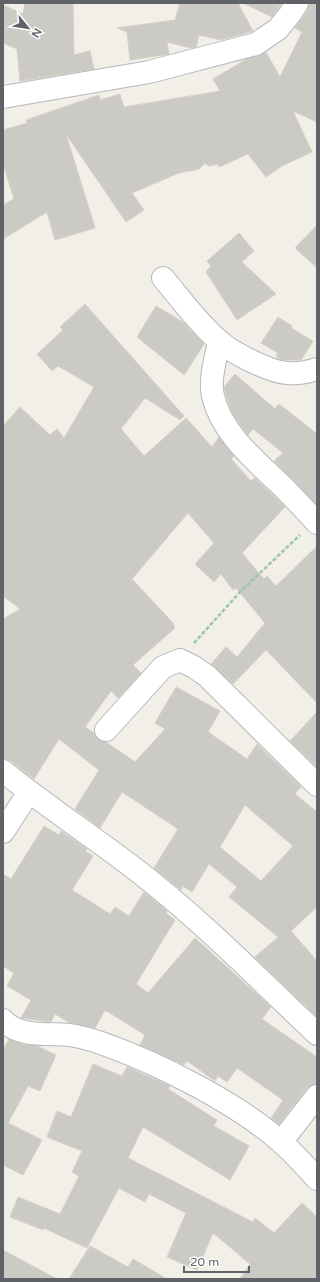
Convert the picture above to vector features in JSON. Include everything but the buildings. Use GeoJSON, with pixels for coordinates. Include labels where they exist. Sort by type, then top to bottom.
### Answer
{"type":"FeatureCollection","features":[{"type":"Feature","properties":{"kind":"street"},"geometry":{"type":"LineString","coordinates":[[3,98],[149,72],[256,44],[278,29],[297,3]]}},
{"type":"Feature","properties":{"kind":"street"},"geometry":{"type":"LineString","coordinates":[[163,278],[191,313],[219,342],[265,367],[286,373],[317,369]]}},
{"type":"Feature","properties":{"kind":"street"},"geometry":{"type":"LineString","coordinates":[[219,342],[213,375],[212,394],[217,413],[234,436],[255,460],[316,522]]}},
{"type":"Feature","properties":{"kind":"street"},"geometry":{"type":"LineString","coordinates":[[106,730],[164,667],[180,660],[207,676],[317,785]]}},
{"type":"Feature","properties":{"kind":"street"},"geometry":{"type":"LineString","coordinates":[[3,772],[28,792],[109,848],[155,884],[199,922],[317,1034]]}},
{"type":"Feature","properties":{"kind":"street"},"geometry":{"type":"LineString","coordinates":[[3,832],[28,792]]}},
{"type":"Feature","properties":{"kind":"street"},"geometry":{"type":"LineString","coordinates":[[3,1020],[22,1031],[41,1035],[70,1035],[99,1042],[139,1058],[203,1090],[244,1114],[281,1142],[317,1179]]}},
{"type":"Feature","properties":{"kind":"street"},"geometry":{"type":"LineString","coordinates":[[281,1142],[317,1096]]}},
{"type":"Feature","properties":{"kind":"path"},"geometry":{"type":"LineString","coordinates":[[180,660],[240,592],[316,522]]}}]}
